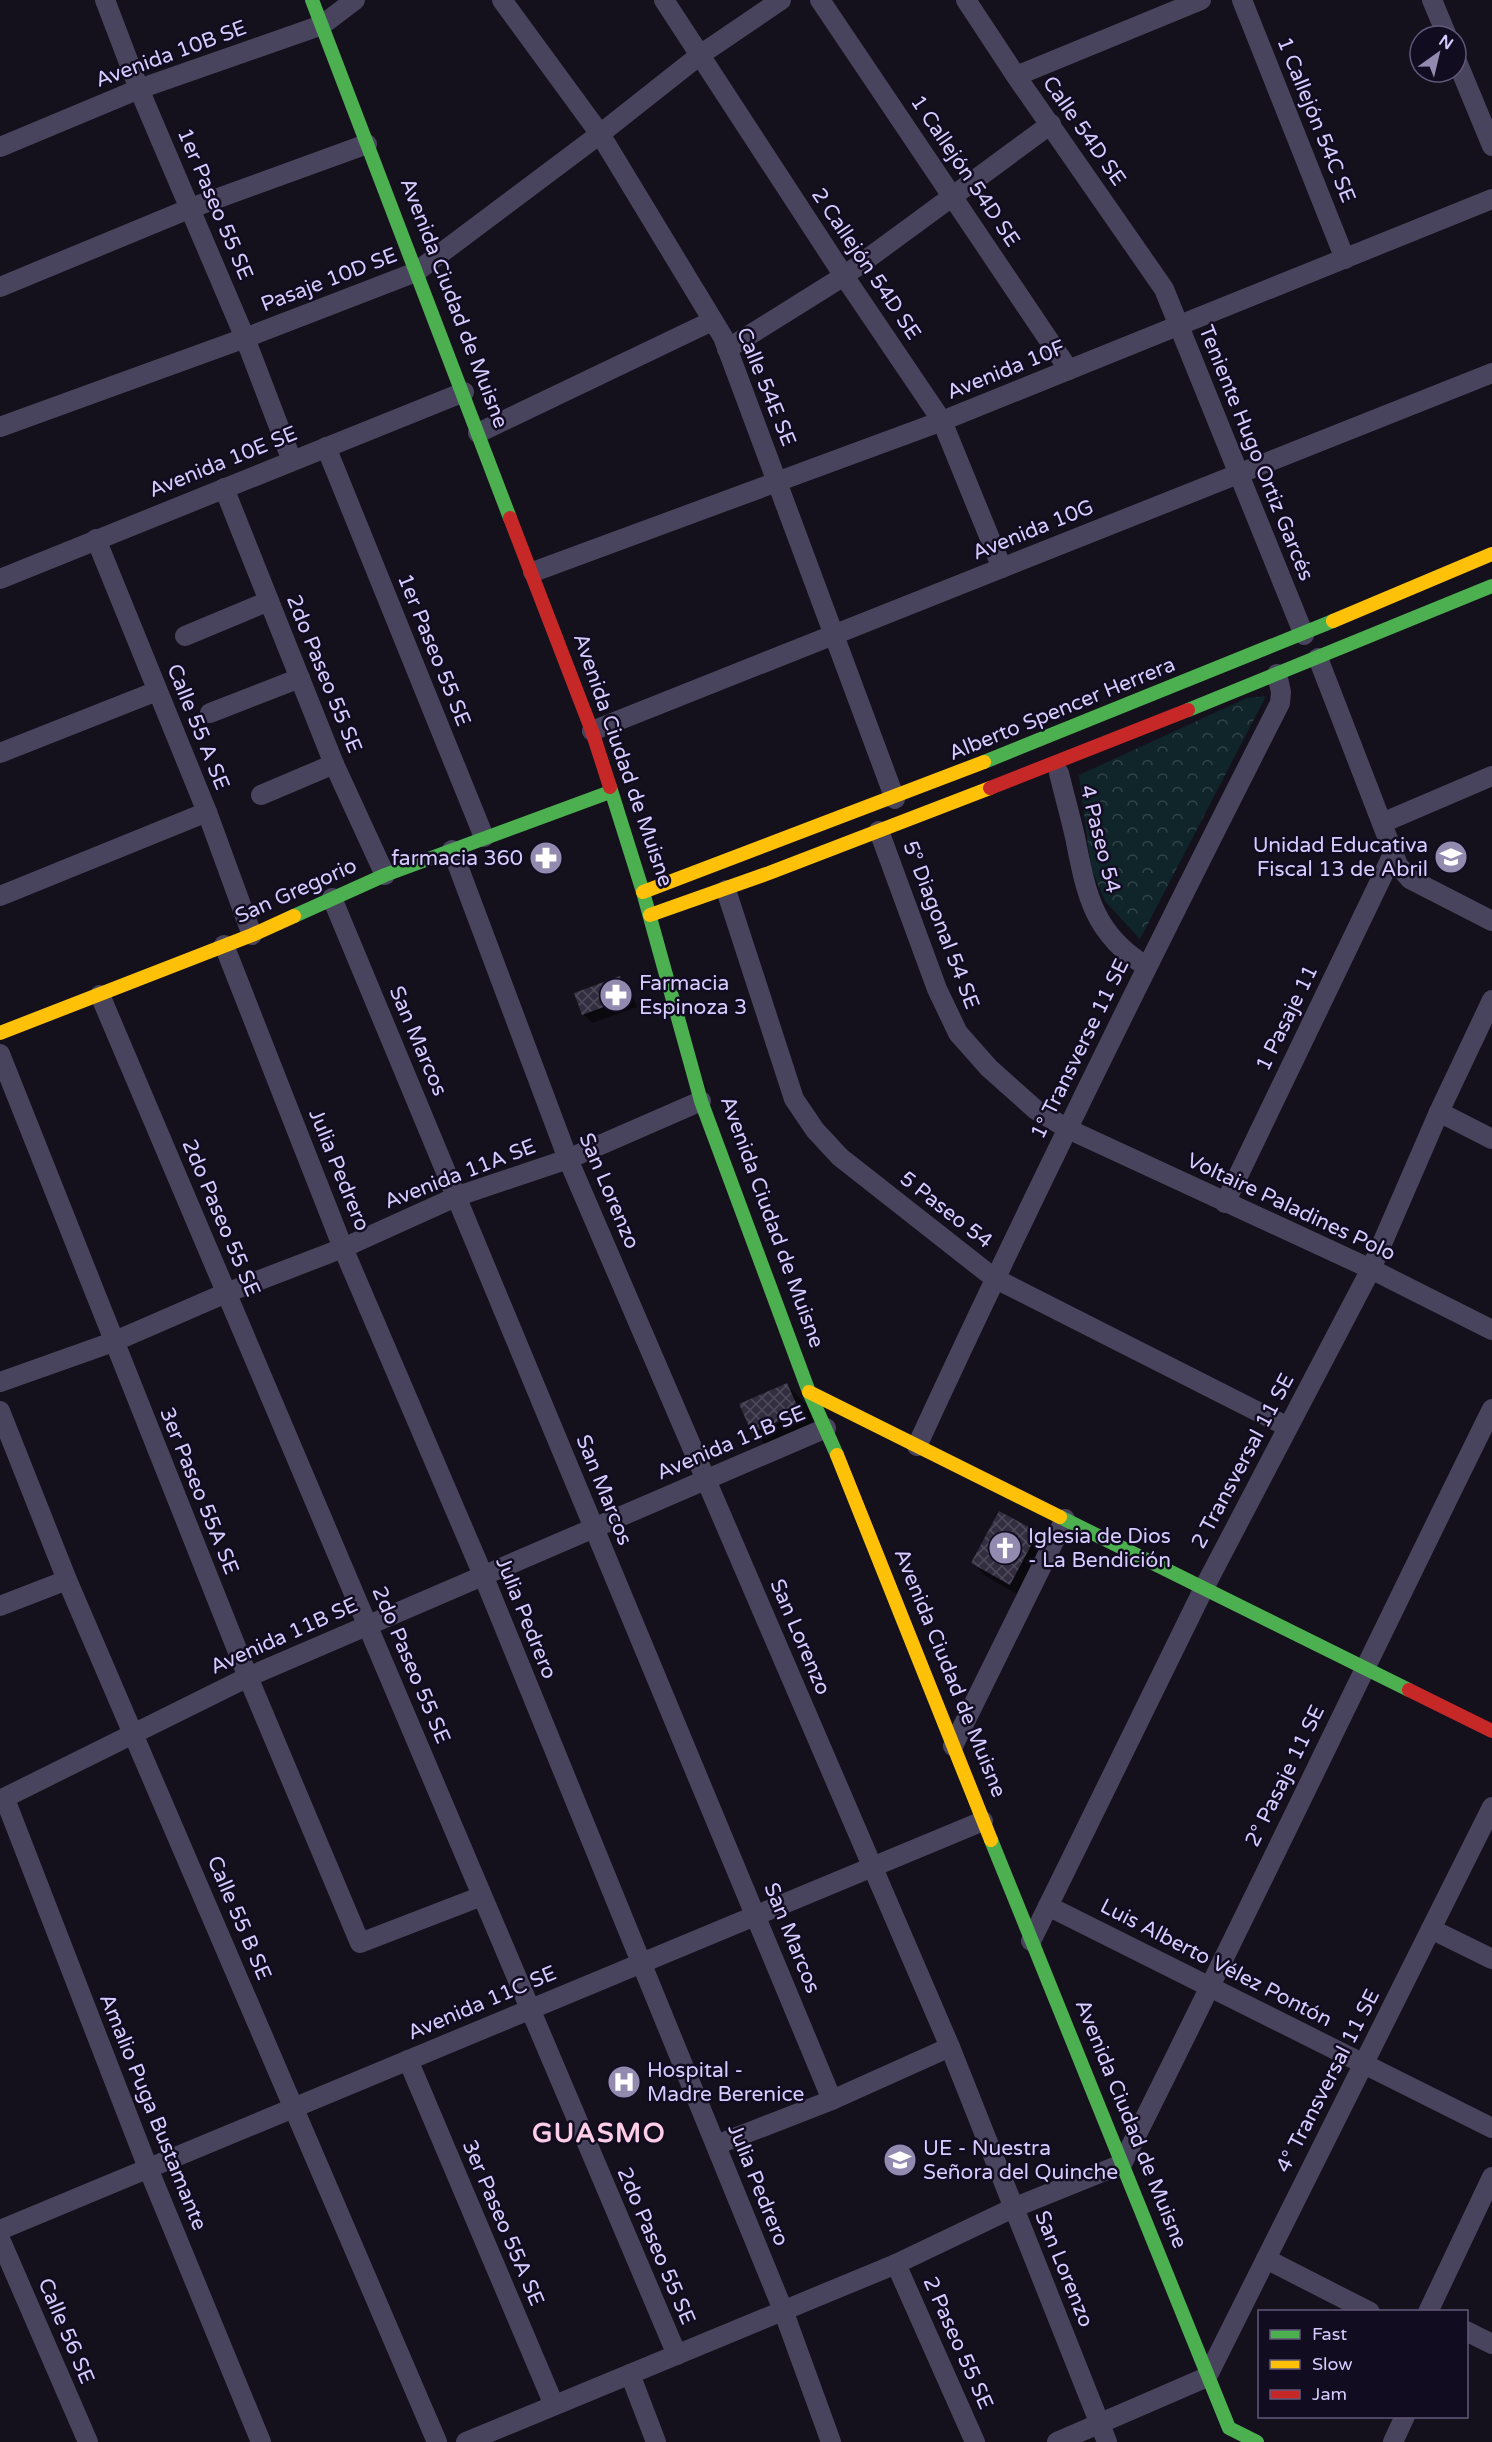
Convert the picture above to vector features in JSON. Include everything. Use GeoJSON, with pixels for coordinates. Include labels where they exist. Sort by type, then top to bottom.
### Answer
{"type":"FeatureCollection","features":[{"type":"Feature","properties":{"kind":"street","name":"1er Paseo 55 SE"},"geometry":{"type":"LineString","coordinates":[[105,0],[139,89],[245,338],[292,461]]}},
{"type":"Feature","properties":{"kind":"street","name":"Avenida Ciudad de Muisne"},"geometry":{"type":"LineString","coordinates":[[312,0],[592,731],[650,915],[701,1101],[809,1392],[826,1428],[1232,2435]]}},
{"type":"Feature","properties":{"kind":"street","name":"Avenida 10B SE"},"geometry":{"type":"LineString","coordinates":[[0,147],[139,89],[322,25],[355,0]]}},
{"type":"Feature","properties":{"kind":"street","name":"Calle 54E SE"},"geometry":{"type":"LineString","coordinates":[[502,0],[600,134],[728,349],[895,799]]}},
{"type":"Feature","properties":{"kind":"street","name":"2 Callejón 54D SE"},"geometry":{"type":"LineString","coordinates":[[664,0],[844,276],[942,421],[1002,568]]}},
{"type":"Feature","properties":{"kind":"street","name":"Pasaje 10D SE"},"geometry":{"type":"LineString","coordinates":[[0,427],[245,338],[416,272],[600,134],[700,55],[782,0]]}},
{"type":"Feature","properties":{"kind":"street","name":"1 Callejón 54D SE"},"geometry":{"type":"LineString","coordinates":[[820,0],[1069,370]]}},
{"type":"Feature","properties":{"kind":"street","name":"Calle 54D SE"},"geometry":{"type":"LineString","coordinates":[[966,0],[1164,289]]}},
{"type":"Feature","properties":{"kind":"street","name":"1 Callejón 54C SE"},"geometry":{"type":"LineString","coordinates":[[1242,0],[1345,259]]}},
{"type":"Feature","properties":{"kind":"street"},"geometry":{"type":"LineString","coordinates":[[1432,0],[1442,24]]}},
{"type":"Feature","properties":{"kind":"street"},"geometry":{"type":"LineString","coordinates":[[1016,76],[1188,2]]}},
{"type":"Feature","properties":{"kind":"street"},"geometry":{"type":"LineString","coordinates":[[1466,84],[1492,146]]}},
{"type":"Feature","properties":{"kind":"street"},"geometry":{"type":"LineString","coordinates":[[728,349],[844,276],[1051,124]]}},
{"type":"Feature","properties":{"kind":"street"},"geometry":{"type":"LineString","coordinates":[[0,287],[191,208],[367,144]]}},
{"type":"Feature","properties":{"kind":"street","name":"Avenida 10F"},"geometry":{"type":"LineString","coordinates":[[533,572],[942,421],[1492,199]]}},
{"type":"Feature","properties":{"kind":"street","name":"Teniente Hugo Ortiz Garcés"},"geometry":{"type":"LineString","coordinates":[[1164,289],[1305,635]]}},
{"type":"Feature","properties":{"kind":"street"},"geometry":{"type":"LineString","coordinates":[[478,433],[711,321]]}},
{"type":"Feature","properties":{"kind":"street","name":"Avenida 10G"},"geometry":{"type":"LineString","coordinates":[[592,731],[1492,373]]}},
{"type":"Feature","properties":{"kind":"street","name":"Avenida 10E SE"},"geometry":{"type":"LineString","coordinates":[[0,579],[464,392]]}},
{"type":"Feature","properties":{"kind":"street","name":"1er Paseo 55 SE"},"geometry":{"type":"LineString","coordinates":[[326,447],[484,837]]}},
{"type":"Feature","properties":{"kind":"street","name":"2do Paseo 55 SE"},"geometry":{"type":"LineString","coordinates":[[224,488],[334,764],[385,875]]}},
{"type":"Feature","properties":{"kind":"street","name":"Calle 55 A SE"},"geometry":{"type":"LineString","coordinates":[[96,539],[207,813],[252,935]]}},
{"type":"Feature","properties":{"kind":"street","name":"Alberto Spencer Herrera"},"geometry":{"type":"LineString","coordinates":[[643,892],[895,799],[1305,635],[1492,554]]}},
{"type":"Feature","properties":{"kind":"street"},"geometry":{"type":"LineString","coordinates":[[650,915],[726,890],[879,831],[1318,658],[1492,586]]}},
{"type":"Feature","properties":{"kind":"street"},"geometry":{"type":"LineString","coordinates":[[185,636],[269,601]]}},
{"type":"Feature","properties":{"kind":"street"},"geometry":{"type":"LineString","coordinates":[[1318,658],[1398,865],[1410,879],[1492,921]]}},
{"type":"Feature","properties":{"kind":"street","name":"1° Transverse 11 SE"},"geometry":{"type":"LineString","coordinates":[[917,1446],[994,1278],[1146,966],[1280,703],[1281,692],[1277,674]]}},
{"type":"Feature","properties":{"kind":"street"},"geometry":{"type":"LineString","coordinates":[[210,713],[300,678]]}},
{"type":"Feature","properties":{"kind":"street"},"geometry":{"type":"LineString","coordinates":[[0,753],[158,691]]}},
{"type":"Feature","properties":{"kind":"street"},"geometry":{"type":"LineString","coordinates":[[261,795],[334,764]]}},
{"type":"Feature","properties":{"kind":"street","name":"4 Paseo 54"},"geometry":{"type":"LineString","coordinates":[[1059,773],[1086,893],[1107,933],[1122,950],[1146,966]]}},
{"type":"Feature","properties":{"kind":"street"},"geometry":{"type":"LineString","coordinates":[[1382,823],[1492,776]]}},
{"type":"Feature","properties":{"kind":"street","name":"San Gregorio"},"geometry":{"type":"LineString","coordinates":[[0,1033],[252,935],[385,875],[610,792]]}},
{"type":"Feature","properties":{"kind":"street"},"geometry":{"type":"LineString","coordinates":[[0,896],[207,813]]}},
{"type":"Feature","properties":{"kind":"street","name":"5° Diagonal 54 SE"},"geometry":{"type":"LineString","coordinates":[[879,831],[937,989],[958,1033],[989,1068],[1036,1110],[1068,1129]]}},
{"type":"Feature","properties":{"kind":"street","name":"San Lorenzo"},"geometry":{"type":"LineString","coordinates":[[452,850],[568,1159],[950,2048],[1107,2442]]}},
{"type":"Feature","properties":{"kind":"street","name":"1 Pasaje 11"},"geometry":{"type":"LineString","coordinates":[[1225,1203],[1393,854]]}},
{"type":"Feature","properties":{"kind":"street","name":"5 Paseo 54"},"geometry":{"type":"LineString","coordinates":[[726,890],[794,1099],[815,1130],[840,1157],[994,1278],[1288,1427]]}},
{"type":"Feature","properties":{"kind":"street","name":"San Marcos"},"geometry":{"type":"LineString","coordinates":[[332,898],[458,1196],[593,1528],[757,1915],[832,2100]]}},
{"type":"Feature","properties":{"kind":"street","name":"Julia Pedrero"},"geometry":{"type":"LineString","coordinates":[[224,945],[343,1248],[483,1575],[783,2310],[831,2442]]}},
{"type":"Feature","properties":{"kind":"street","name":"2do Paseo 55 SE"},"geometry":{"type":"LineString","coordinates":[[100,995],[677,2355]]}},
{"type":"Feature","properties":{"kind":"street","name":"2 Transversal 11 SE"},"geometry":{"type":"LineString","coordinates":[[1031,1941],[1204,1588],[1371,1269],[1439,1112],[1492,1000]]}},
{"type":"Feature","properties":{"kind":"street","name":"3er Paseo 55A SE"},"geometry":{"type":"LineString","coordinates":[[0,1054],[248,1677],[360,1943],[482,1896]]}},
{"type":"Feature","properties":{"kind":"street","name":"Avenida 11A SE"},"geometry":{"type":"LineString","coordinates":[[0,1382],[113,1342],[226,1293],[343,1248],[458,1196],[568,1159],[701,1101]]}},
{"type":"Feature","properties":{"kind":"street"},"geometry":{"type":"LineString","coordinates":[[1439,1112],[1492,1139]]}},
{"type":"Feature","properties":{"kind":"street","name":"Voltaire Paladines Polo"},"geometry":{"type":"LineString","coordinates":[[1068,1129],[1371,1269],[1492,1330]]}},
{"type":"Feature","properties":{"kind":"street"},"geometry":{"type":"LineString","coordinates":[[809,1392],[1492,1731]]}},
{"type":"Feature","properties":{"kind":"street","name":"2° Pasaje 11 SE"},"geometry":{"type":"LineString","coordinates":[[1122,2164],[1492,1409]]}},
{"type":"Feature","properties":{"kind":"street","name":"Calle 55 B SE"},"geometry":{"type":"LineString","coordinates":[[1,1418],[67,1580],[135,1733],[437,2442]]}},
{"type":"Feature","properties":{"kind":"street","name":"Avenida 11B SE"},"geometry":{"type":"LineString","coordinates":[[2,1800],[248,1677],[826,1428]]}},
{"type":"Feature","properties":{"kind":"street"},"geometry":{"type":"LineString","coordinates":[[953,1746],[1065,1519]]}},
{"type":"Feature","properties":{"kind":"street"},"geometry":{"type":"LineString","coordinates":[[0,1606],[67,1580]]}},
{"type":"Feature","properties":{"kind":"street","name":"Amalio Puga Bustamante"},"geometry":{"type":"LineString","coordinates":[[2,1800],[148,2168],[261,2442]]}},
{"type":"Feature","properties":{"kind":"street","name":"4° Transversal 11 SE"},"geometry":{"type":"LineString","coordinates":[[1207,2377],[1492,1807]]}},
{"type":"Feature","properties":{"kind":"street","name":"Avenida 11C SE"},"geometry":{"type":"LineString","coordinates":[[0,2230],[983,1821]]}},
{"type":"Feature","properties":{"kind":"street","name":"Luis Alberto Vélez Pontón"},"geometry":{"type":"LineString","coordinates":[[1048,1906],[1492,2128]]}},
{"type":"Feature","properties":{"kind":"street"},"geometry":{"type":"LineString","coordinates":[[1431,1929],[1492,1959]]}},
{"type":"Feature","properties":{"kind":"street"},"geometry":{"type":"LineString","coordinates":[[716,2145],[832,2100],[950,2048]]}},
{"type":"Feature","properties":{"kind":"street","name":"3er Paseo 55A SE"},"geometry":{"type":"LineString","coordinates":[[408,2060],[554,2405]]}},
{"type":"Feature","properties":{"kind":"street"},"geometry":{"type":"LineString","coordinates":[[469,2441],[896,2264],[1013,2208],[1122,2164]]}},
{"type":"Feature","properties":{"kind":"street"},"geometry":{"type":"LineString","coordinates":[[1429,2310],[1492,2176]]}},
{"type":"Feature","properties":{"kind":"street","name":"Calle 56 SE"},"geometry":{"type":"LineString","coordinates":[[0,2239],[88,2442]]}},
{"type":"Feature","properties":{"kind":"street"},"geometry":{"type":"LineString","coordinates":[[1266,2259],[1366,2310]]}},
{"type":"Feature","properties":{"kind":"street","name":"2 Paseo 55 SE"},"geometry":{"type":"LineString","coordinates":[[896,2264],[975,2442]]}},
{"type":"Feature","properties":{"kind":"street"},"geometry":{"type":"LineString","coordinates":[[1468,2332],[1492,2344]]}},
{"type":"Feature","properties":{"kind":"street"},"geometry":{"type":"LineString","coordinates":[[630,2374],[657,2442]]}},
{"type":"Feature","properties":{"kind":"street"},"geometry":{"type":"LineString","coordinates":[[1058,2442],[1099,2422],[1207,2377]]}},
{"type":"Feature","properties":{"kind":"street"},"geometry":{"type":"LineString","coordinates":[[1393,2442],[1404,2418]]}},
{"type":"Feature","properties":{"kind":"street"},"geometry":{"type":"LineString","coordinates":[[1232,2435],[1257,2442]]}},
{"type":"Feature","properties":{"kind":"green space"},"geometry":{"type":"Polygon","coordinates":[[[1266,696],[1140,939],[1105,901],[1091,868],[1079,775],[1247,698],[1266,696]]]}},
{"type":"Feature","properties":{"kind":"building"},"geometry":{"type":"Polygon","coordinates":[[[620,976],[628,998],[582,1015],[574,993],[620,976]]]}},
{"type":"Feature","properties":{"kind":"building"},"geometry":{"type":"Polygon","coordinates":[[[787,1383],[800,1412],[752,1433],[739,1404],[787,1383]]]}},
{"type":"Feature","properties":{"kind":"building","name":"Iglesia de Dios - La Bendición"},"geometry":{"type":"Polygon","coordinates":[[[999,1511],[1038,1532],[1010,1585],[971,1563],[999,1511]]]}},
{"type":"Feature","properties":{"kind":"traffic: fast"},"geometry":{"type":"LineString","coordinates":[[312,0],[510,518]]}},
{"type":"Feature","properties":{"kind":"traffic: fast"},"geometry":{"type":"LineString","coordinates":[[1188,710],[1492,586]]}},
{"type":"Feature","properties":{"kind":"traffic: fast"},"geometry":{"type":"LineString","coordinates":[[984,762],[1333,621]]}},
{"type":"Feature","properties":{"kind":"traffic: fast"},"geometry":{"type":"LineString","coordinates":[[610,787],[643,892],[701,1101],[809,1392],[837,1455]]}},
{"type":"Feature","properties":{"kind":"traffic: fast"},"geometry":{"type":"LineString","coordinates":[[294,916],[385,875],[610,792]]}},
{"type":"Feature","properties":{"kind":"traffic: fast"},"geometry":{"type":"LineString","coordinates":[[1060,1517],[1409,1690]]}},
{"type":"Feature","properties":{"kind":"traffic: fast"},"geometry":{"type":"LineString","coordinates":[[991,1840],[1229,2428],[1257,2442]]}},
{"type":"Feature","properties":{"kind":"traffic: slow"},"geometry":{"type":"LineString","coordinates":[[1333,621],[1492,554]]}},
{"type":"Feature","properties":{"kind":"traffic: slow"},"geometry":{"type":"LineString","coordinates":[[643,892],[984,762]]}},
{"type":"Feature","properties":{"kind":"traffic: slow"},"geometry":{"type":"LineString","coordinates":[[650,915],[769,873],[990,788]]}},
{"type":"Feature","properties":{"kind":"traffic: slow"},"geometry":{"type":"LineString","coordinates":[[0,1033],[252,935],[294,916]]}},
{"type":"Feature","properties":{"kind":"traffic: slow"},"geometry":{"type":"LineString","coordinates":[[809,1392],[1060,1517]]}},
{"type":"Feature","properties":{"kind":"traffic: slow"},"geometry":{"type":"LineString","coordinates":[[837,1455],[991,1840]]}},
{"type":"Feature","properties":{"kind":"traffic: jam"},"geometry":{"type":"LineString","coordinates":[[510,518],[592,731],[610,787]]}},
{"type":"Feature","properties":{"kind":"traffic: jam"},"geometry":{"type":"LineString","coordinates":[[990,788],[1188,710]]}},
{"type":"Feature","properties":{"kind":"traffic: jam"},"geometry":{"type":"LineString","coordinates":[[1409,1690],[1492,1731]]}},
{"type":"Feature","properties":{"kind":"place","name":"Unidad Educativa Fiscal 13 de Abril"},"geometry":{"type":"Point","coordinates":[1451,857]}},
{"type":"Feature","properties":{"kind":"place","name":"farmacia 360"},"geometry":{"type":"Point","coordinates":[546,858]}},
{"type":"Feature","properties":{"kind":"place","name":"Farmacia Espinoza 3"},"geometry":{"type":"Point","coordinates":[616,995]}},
{"type":"Feature","properties":{"kind":"place","name":"Iglesia de Dios - La Bendición"},"geometry":{"type":"Point","coordinates":[1005,1548]}},
{"type":"Feature","properties":{"kind":"place","name":"Hospital - Madre Berenice"},"geometry":{"type":"Point","coordinates":[624,2082]}},
{"type":"Feature","properties":{"kind":"place","name":"UE - Nuestra Señora del Quinche"},"geometry":{"type":"Point","coordinates":[900,2160]}},
{"type":"Feature","properties":{"kind":"district","name":"GUASMO"},"geometry":{"type":"Point","coordinates":[599,2133]}}]}
